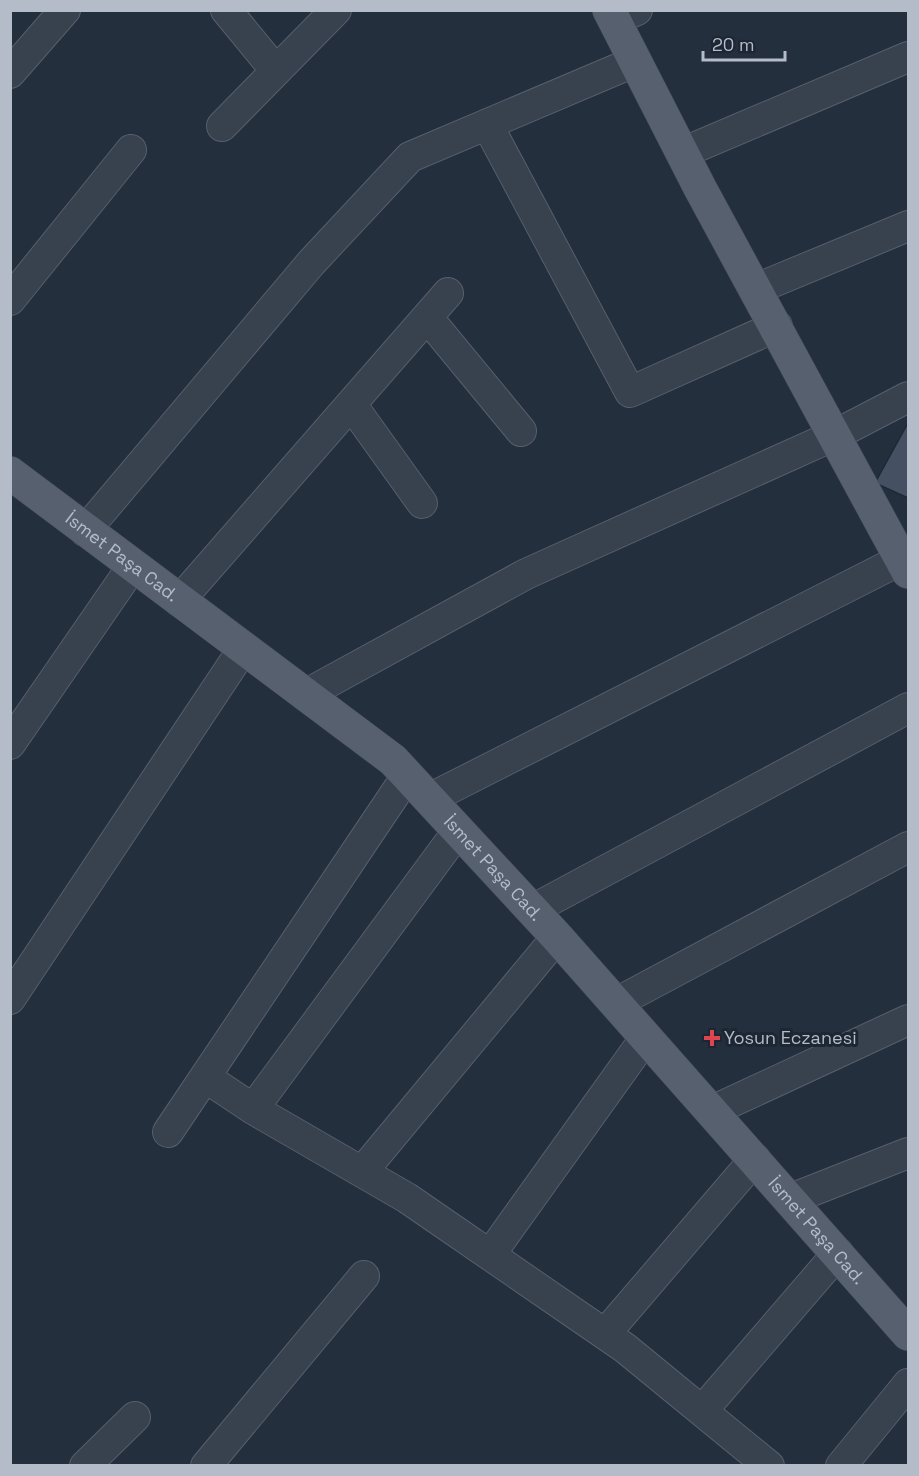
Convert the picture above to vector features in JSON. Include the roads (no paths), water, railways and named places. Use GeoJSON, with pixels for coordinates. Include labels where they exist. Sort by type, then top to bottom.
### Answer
{"type":"FeatureCollection","features":[{"type":"Feature","properties":{"kind":"main road"},"geometry":{"type":"LineString","coordinates":[[620,14],[634,62],[834,435],[906,562]]}},
{"type":"Feature","properties":{"kind":"main road","name":"İsmet Paşa Cad."},"geometry":{"type":"LineString","coordinates":[[10,473],[132,567],[393,760],[557,937],[906,1327]]}},
{"type":"Feature","properties":{"kind":"street"},"geometry":{"type":"LineString","coordinates":[[10,73],[65,10]]}},
{"type":"Feature","properties":{"kind":"street"},"geometry":{"type":"LineString","coordinates":[[226,10],[276,71]]}},
{"type":"Feature","properties":{"kind":"street"},"geometry":{"type":"LineString","coordinates":[[222,126],[336,10]]}},
{"type":"Feature","properties":{"kind":"street"},"geometry":{"type":"LineString","coordinates":[[682,153],[909,57]]}},
{"type":"Feature","properties":{"kind":"street"},"geometry":{"type":"LineString","coordinates":[[85,531],[311,263],[410,157],[634,62]]}},
{"type":"Feature","properties":{"kind":"street"},"geometry":{"type":"LineString","coordinates":[[487,124],[630,392],[777,326]]}},
{"type":"Feature","properties":{"kind":"street"},"geometry":{"type":"LineString","coordinates":[[10,300],[131,150]]}},
{"type":"Feature","properties":{"kind":"street"},"geometry":{"type":"LineString","coordinates":[[756,289],[909,226]]}},
{"type":"Feature","properties":{"kind":"street"},"geometry":{"type":"LineString","coordinates":[[179,601],[448,293]]}},
{"type":"Feature","properties":{"kind":"street"},"geometry":{"type":"LineString","coordinates":[[427,317],[521,431]]}},
{"type":"Feature","properties":{"kind":"street"},"geometry":{"type":"LineString","coordinates":[[305,695],[526,574],[834,435],[909,397]]}},
{"type":"Feature","properties":{"kind":"street"},"geometry":{"type":"LineString","coordinates":[[351,404],[422,503]]}},
{"type":"Feature","properties":{"kind":"street"},"geometry":{"type":"LineString","coordinates":[[168,1132],[205,1077],[418,788],[906,562]]}},
{"type":"Feature","properties":{"kind":"street"},"geometry":{"type":"LineString","coordinates":[[10,744],[132,567]]}},
{"type":"Feature","properties":{"kind":"street"},"geometry":{"type":"LineString","coordinates":[[15,984],[243,649]]}},
{"type":"Feature","properties":{"kind":"street"},"geometry":{"type":"LineString","coordinates":[[532,910],[909,708]]}},
{"type":"Feature","properties":{"kind":"street"},"geometry":{"type":"LineString","coordinates":[[253,1109],[458,831]]}},
{"type":"Feature","properties":{"kind":"street"},"geometry":{"type":"LineString","coordinates":[[615,1003],[909,847]]}},
{"type":"Feature","properties":{"kind":"street"},"geometry":{"type":"LineString","coordinates":[[362,1172],[557,937]]}},
{"type":"Feature","properties":{"kind":"street"},"geometry":{"type":"LineString","coordinates":[[712,1111],[909,1020]]}},
{"type":"Feature","properties":{"kind":"street"},"geometry":{"type":"LineString","coordinates":[[490,1255],[646,1037]]}},
{"type":"Feature","properties":{"kind":"street"},"geometry":{"type":"LineString","coordinates":[[205,1077],[253,1109],[407,1198],[605,1334],[769,1466]]}},
{"type":"Feature","properties":{"kind":"street"},"geometry":{"type":"LineString","coordinates":[[791,1199],[909,1153]]}},
{"type":"Feature","properties":{"kind":"street"},"geometry":{"type":"LineString","coordinates":[[605,1334],[755,1159]]}},
{"type":"Feature","properties":{"kind":"street"},"geometry":{"type":"LineString","coordinates":[[702,1411],[838,1253]]}},
{"type":"Feature","properties":{"kind":"street"},"geometry":{"type":"LineString","coordinates":[[206,1466],[364,1276]]}},
{"type":"Feature","properties":{"kind":"street"},"geometry":{"type":"LineString","coordinates":[[841,1466],[909,1384]]}},
{"type":"Feature","properties":{"kind":"street"},"geometry":{"type":"LineString","coordinates":[[85,1466],[135,1417]]}},
{"type":"Feature","properties":{"kind":"place","name":"Yosun Eczanesi"},"geometry":{"type":"Point","coordinates":[712,1038]}}]}
